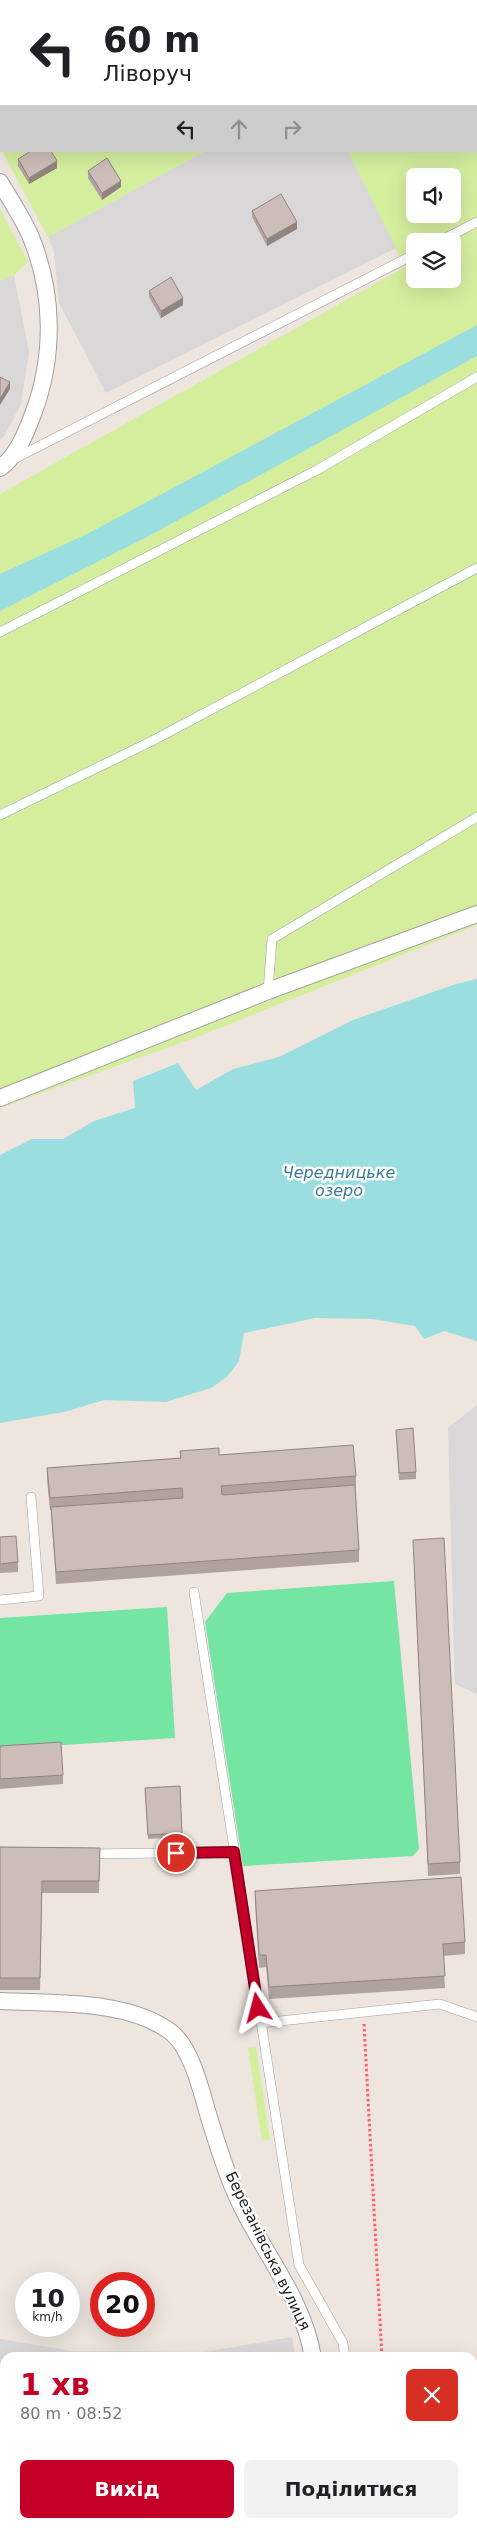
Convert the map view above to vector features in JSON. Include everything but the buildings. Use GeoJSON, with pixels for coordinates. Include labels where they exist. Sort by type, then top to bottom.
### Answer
{"type":"FeatureCollection","features":[{"type":"Feature","properties":{"kind":"street"},"geometry":{"type":"LineString","coordinates":[[0,182],[30,234],[44,278],[50,323],[47,362],[39,399],[26,433],[4,465]]}},
{"type":"Feature","properties":{"kind":"street"},"geometry":{"type":"LineString","coordinates":[[0,1098],[268,991],[477,914]]}},
{"type":"Feature","properties":{"kind":"street","name":"Березанівська вулиця"},"geometry":{"type":"LineString","coordinates":[[0,2002],[93,2006],[149,2019],[173,2034],[186,2051],[222,2157],[245,2214],[280,2273],[310,2336],[312,2352]]}},
{"type":"Feature","properties":{"kind":"lane"},"geometry":{"type":"LineString","coordinates":[[456,233],[477,222]]}},
{"type":"Feature","properties":{"kind":"lane"},"geometry":{"type":"LineString","coordinates":[[4,465],[406,259]]}},
{"type":"Feature","properties":{"kind":"lane"},"geometry":{"type":"LineString","coordinates":[[0,632],[317,470],[477,377]]}},
{"type":"Feature","properties":{"kind":"lane"},"geometry":{"type":"LineString","coordinates":[[0,815],[169,732],[477,568]]}},
{"type":"Feature","properties":{"kind":"lane"},"geometry":{"type":"LineString","coordinates":[[268,991],[272,939],[477,817]]}},
{"type":"Feature","properties":{"kind":"lane"},"geometry":{"type":"LineString","coordinates":[[0,1600],[39,1596],[31,1497]]}},
{"type":"Feature","properties":{"kind":"lane"},"geometry":{"type":"LineString","coordinates":[[194,1592],[260,2023],[300,2266],[343,2343],[344,2352]]}},
{"type":"Feature","properties":{"kind":"lane"},"geometry":{"type":"LineString","coordinates":[[78,1855],[234,1852]]}},
{"type":"Feature","properties":{"kind":"lane"},"geometry":{"type":"LineString","coordinates":[[260,2023],[440,2004],[477,2017]]}},
{"type":"Feature","properties":{"kind":"path"},"geometry":{"type":"LineString","coordinates":[[363,2012],[382,2352]]}},
{"type":"Feature","properties":{"kind":"shaded area"},"geometry":{"type":"Polygon","coordinates":[[[203,152],[348,152],[396,248],[106,393],[59,303],[54,252],[48,237],[203,152]]]}},
{"type":"Feature","properties":{"kind":"shaded area"},"geometry":{"type":"Polygon","coordinates":[[[14,275],[29,352],[21,404],[5,435],[0,440],[0,281],[14,275]]]}},
{"type":"Feature","properties":{"kind":"shaded area"},"geometry":{"type":"Polygon","coordinates":[[[477,1405],[477,1694],[455,1684],[448,1428],[477,1405]]]}},
{"type":"Feature","properties":{"kind":"shaded area"},"geometry":{"type":"Polygon","coordinates":[[[292,2337],[294,2352],[204,2352],[292,2337]]]}},
{"type":"Feature","properties":{"kind":"shaded area"},"geometry":{"type":"Polygon","coordinates":[[[0,2339],[72,2351],[204,2352],[0,2352],[0,2339]]]}},
{"type":"Feature","properties":{"kind":"green space"},"geometry":{"type":"Polygon","coordinates":[[[3,152],[203,152],[48,237],[3,152]]]}},
{"type":"Feature","properties":{"kind":"green space"},"geometry":{"type":"Polygon","coordinates":[[[348,152],[477,152],[477,925],[205,1034],[0,1108],[0,494],[405,267],[348,152]]]}},
{"type":"Feature","properties":{"kind":"green space"},"geometry":{"type":"Polygon","coordinates":[[[0,209],[28,262],[14,275],[0,281],[0,209]]]}},
{"type":"Feature","properties":{"kind":"green space"},"geometry":{"type":"Polygon","coordinates":[[[394,1581],[419,1849],[413,1856],[243,1866],[205,1622],[227,1593],[394,1581]]]}},
{"type":"Feature","properties":{"kind":"green space"},"geometry":{"type":"Polygon","coordinates":[[[167,1607],[175,1738],[0,1749],[0,1618],[167,1607]]]}},
{"type":"Feature","properties":{"kind":"green space"},"geometry":{"type":"Polygon","coordinates":[[[256,2047],[270,2139],[262,2141],[248,2048],[256,2047]]]}},
{"type":"Feature","properties":{"kind":"water"},"geometry":{"type":"Polygon","coordinates":[[[477,325],[477,356],[149,536],[0,611],[0,574],[89,533],[477,325]]]}},
{"type":"Feature","properties":{"kind":"water","name":"Чередницьке озеро"},"geometry":{"type":"Polygon","coordinates":[[[477,979],[477,1341],[444,1331],[424,1339],[415,1326],[373,1319],[315,1318],[244,1333],[239,1361],[227,1377],[211,1388],[166,1402],[104,1400],[64,1412],[0,1423],[0,1155],[32,1139],[63,1139],[94,1121],[135,1108],[133,1081],[178,1063],[196,1090],[233,1069],[279,1057],[353,1020],[456,984],[477,979]]]}},
{"type":"Feature","properties":{"kind":"route"},"geometry":{"type":"LineString","coordinates":[[176,1853],[234,1852],[258,2008]]}}]}
